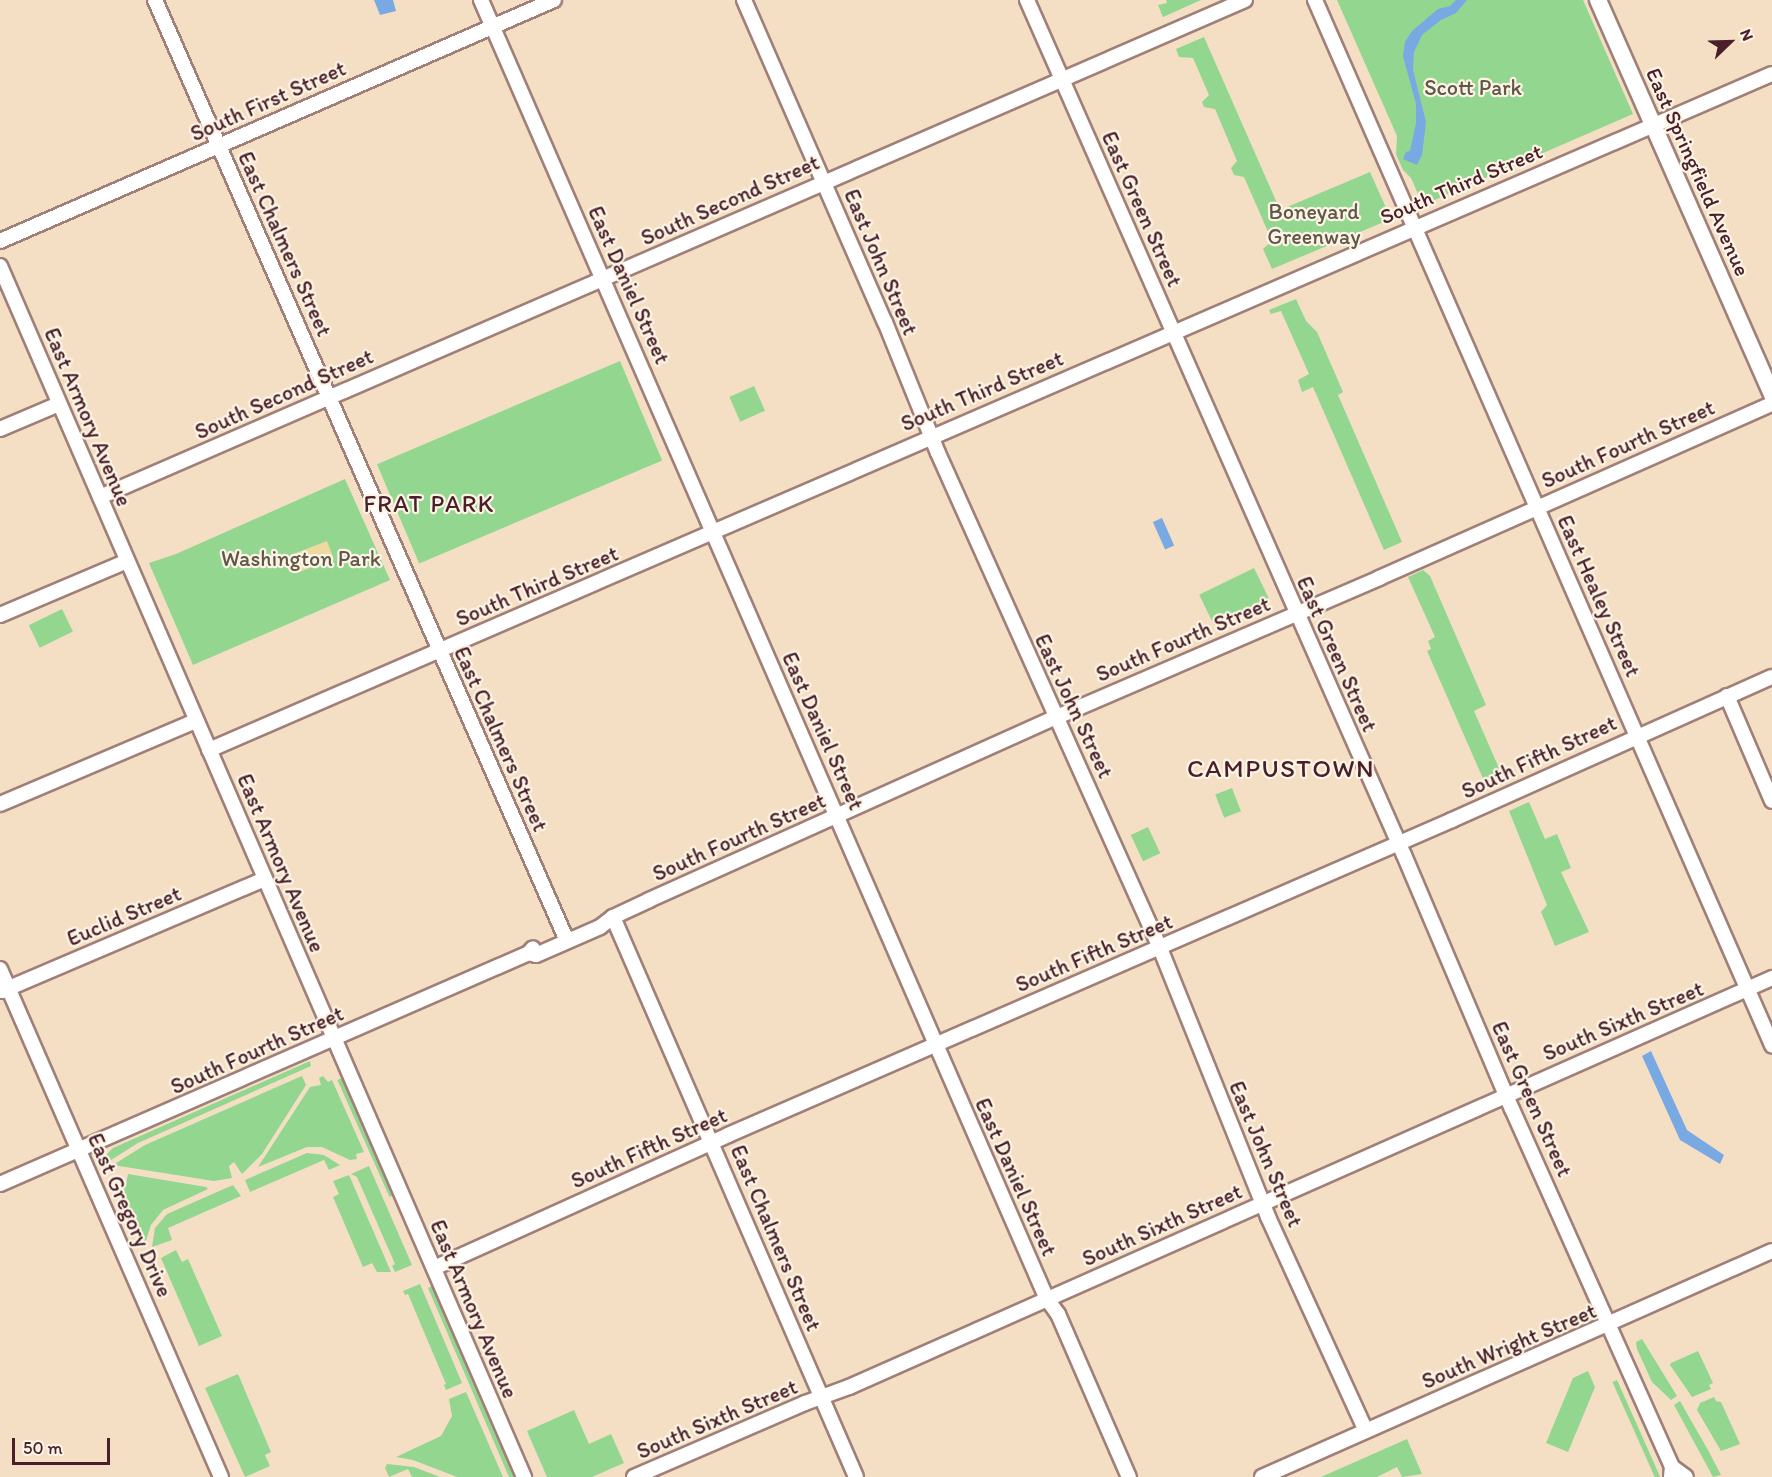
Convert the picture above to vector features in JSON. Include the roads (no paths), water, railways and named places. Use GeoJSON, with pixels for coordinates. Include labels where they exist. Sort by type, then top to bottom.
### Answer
{"type":"FeatureCollection","features":[{"type":"Feature","properties":{"kind":"main road","name":"East Springfield Avenue"},"geometry":{"type":"LineString","coordinates":[[1598,0],[1772,395]]}},
{"type":"Feature","properties":{"kind":"street","name":"East Chalmers Street"},"geometry":{"type":"LineString","coordinates":[[155,0],[564,934]]}},
{"type":"Feature","properties":{"kind":"street","name":"East Daniel Street"},"geometry":{"type":"LineString","coordinates":[[481,0],[1047,1299],[1059,1314],[1129,1477]]}},
{"type":"Feature","properties":{"kind":"street","name":"South First Street"},"geometry":{"type":"LineString","coordinates":[[0,241],[554,0]]}},
{"type":"Feature","properties":{"kind":"street","name":"East John Street"},"geometry":{"type":"LineString","coordinates":[[744,0],[885,322],[930,436],[1043,693],[1050,699],[1160,948],[1262,1203],[1366,1431]]}},
{"type":"Feature","properties":{"kind":"street","name":"East Green Street"},"geometry":{"type":"LineString","coordinates":[[1028,0],[1672,1472]]}},
{"type":"Feature","properties":{"kind":"street","name":"South Second Street"},"geometry":{"type":"LineString","coordinates":[[100,497],[1245,0]]}},
{"type":"Feature","properties":{"kind":"street","name":"East Healey Street"},"geometry":{"type":"LineString","coordinates":[[1315,0],[1772,1045]]}},
{"type":"Feature","properties":{"kind":"street","name":"South Third Street"},"geometry":{"type":"LineString","coordinates":[[209,750],[930,436],[1414,227],[1654,127],[1772,74]]}},
{"type":"Feature","properties":{"kind":"street","name":"East Armory Avenue"},"geometry":{"type":"LineString","coordinates":[[0,266],[524,1477]]}},
{"type":"Feature","properties":{"kind":"street"},"geometry":{"type":"LineString","coordinates":[[0,429],[59,404]]}},
{"type":"Feature","properties":{"kind":"street","name":"South Fourth Street"},"geometry":{"type":"LineString","coordinates":[[529,953],[536,955],[600,927],[613,917],[1057,717],[1772,404]]}},
{"type":"Feature","properties":{"kind":"street"},"geometry":{"type":"LineString","coordinates":[[0,615],[127,561]]}},
{"type":"Feature","properties":{"kind":"street","name":"South Fifth Street"},"geometry":{"type":"LineString","coordinates":[[434,1268],[712,1142],[1498,800],[1637,735],[1772,677]]}},
{"type":"Feature","properties":{"kind":"street"},"geometry":{"type":"LineString","coordinates":[[1727,696],[1772,801]]}},
{"type":"Feature","properties":{"kind":"street"},"geometry":{"type":"LineString","coordinates":[[0,804],[196,721]]}},
{"type":"Feature","properties":{"kind":"street","name":"Euclid Street"},"geometry":{"type":"LineString","coordinates":[[4,990],[265,879]]}},
{"type":"Feature","properties":{"kind":"street","name":"East Chalmers Street"},"geometry":{"type":"LineString","coordinates":[[613,917],[856,1477]]}},
{"type":"Feature","properties":{"kind":"street","name":"South Fourth Street"},"geometry":{"type":"LineString","coordinates":[[0,1184],[529,953],[534,947],[597,919],[613,917]]}},
{"type":"Feature","properties":{"kind":"street","name":"East Gregory Drive"},"geometry":{"type":"LineString","coordinates":[[0,969],[4,990],[78,1149],[221,1477]]}},
{"type":"Feature","properties":{"kind":"street","name":"South Sixth Street"},"geometry":{"type":"LineString","coordinates":[[634,1477],[1047,1299],[1772,978]]}},
{"type":"Feature","properties":{"kind":"street","name":"South Wright Street"},"geometry":{"type":"LineString","coordinates":[[1262,1477],[1772,1251]]}},
{"type":"Feature","properties":{"kind":"street"},"geometry":{"type":"LineString","coordinates":[[1672,1472],[1686,1477]]}},
{"type":"Feature","properties":{"kind":"water"},"geometry":{"type":"Polygon","coordinates":[[[374,0],[393,0],[396,11],[380,15],[374,0]]]}},
{"type":"Feature","properties":{"kind":"water"},"geometry":{"type":"Polygon","coordinates":[[[1456,0],[1467,0],[1456,13],[1441,20],[1422,35],[1414,52],[1413,70],[1426,122],[1422,155],[1417,165],[1403,159],[1406,152],[1410,151],[1416,123],[1416,104],[1403,56],[1405,42],[1412,31],[1438,9],[1450,6],[1456,0]]]}},
{"type":"Feature","properties":{"kind":"water"},"geometry":{"type":"Polygon","coordinates":[[[1162,518],[1174,545],[1165,549],[1153,522],[1162,518]]]}},
{"type":"Feature","properties":{"kind":"water"},"geometry":{"type":"Polygon","coordinates":[[[1651,1051],[1687,1130],[1724,1155],[1720,1164],[1680,1140],[1642,1056],[1651,1051]]]}},
{"type":"Feature","properties":{"kind":"district","name":"FRAT PARK"},"geometry":{"type":"Point","coordinates":[429,504]}},
{"type":"Feature","properties":{"kind":"district","name":"CAMPUSTOWN"},"geometry":{"type":"Point","coordinates":[1281,769]}},
{"type":"Feature","properties":{"kind":"park label","name":"Scott Park"},"geometry":{"type":"Point","coordinates":[1473,88]}},
{"type":"Feature","properties":{"kind":"park label","name":"Boneyard Greenway"},"geometry":{"type":"Point","coordinates":[1314,224]}},
{"type":"Feature","properties":{"kind":"park label","name":"Washington Park"},"geometry":{"type":"Point","coordinates":[301,559]}}]}
